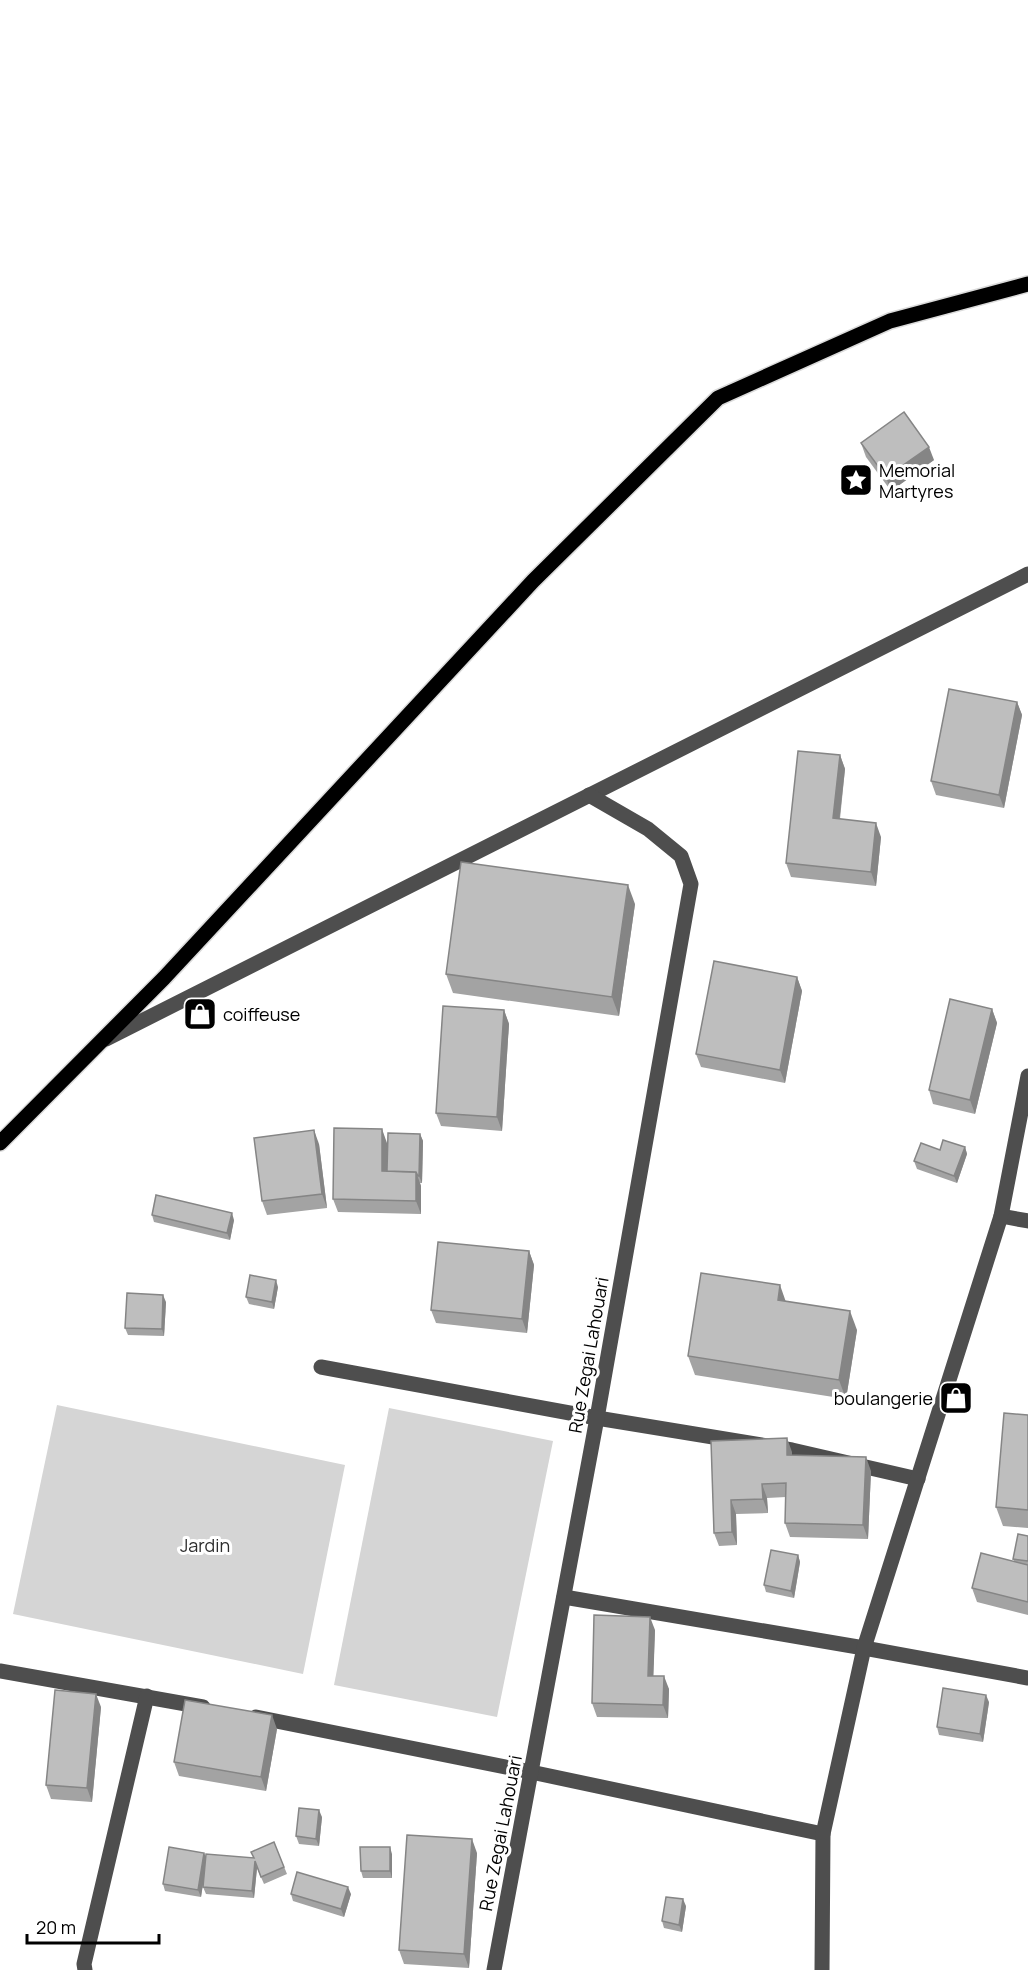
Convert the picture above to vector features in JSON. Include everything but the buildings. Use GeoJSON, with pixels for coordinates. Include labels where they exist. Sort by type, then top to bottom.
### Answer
{"type":"FeatureCollection","features":[{"type":"Feature","properties":{"kind":"main road"},"geometry":{"type":"LineString","coordinates":[[0,1143],[164,978],[533,581],[718,398],[890,321],[1028,285]]}},
{"type":"Feature","properties":{"kind":"street"},"geometry":{"type":"LineString","coordinates":[[100,1042],[1028,574]]}},
{"type":"Feature","properties":{"kind":"street","name":"Rue Zegai Lahouari"},"geometry":{"type":"LineString","coordinates":[[494,1970],[597,1418],[691,884],[681,856],[648,829],[589,795]]}},
{"type":"Feature","properties":{"kind":"street"},"geometry":{"type":"LineString","coordinates":[[822,1970],[823,1834],[864,1648],[1001,1216],[1028,1076]]}},
{"type":"Feature","properties":{"kind":"street"},"geometry":{"type":"LineString","coordinates":[[1001,1216],[1028,1221]]}},
{"type":"Feature","properties":{"kind":"street"},"geometry":{"type":"LineString","coordinates":[[321,1367],[597,1418],[792,1450],[918,1479]]}},
{"type":"Feature","properties":{"kind":"street"},"geometry":{"type":"LineString","coordinates":[[564,1597],[1028,1678]]}},
{"type":"Feature","properties":{"kind":"street"},"geometry":{"type":"LineString","coordinates":[[0,1671],[217,1710]]}},
{"type":"Feature","properties":{"kind":"street"},"geometry":{"type":"LineString","coordinates":[[85,1970],[84,1964],[147,1696]]}},
{"type":"Feature","properties":{"kind":"street"},"geometry":{"type":"LineString","coordinates":[[240,1714],[531,1772],[823,1834]]}},
{"type":"Feature","properties":{"kind":"green space","name":"Jardin"},"geometry":{"type":"Polygon","coordinates":[[[57,1405],[345,1465],[303,1674],[13,1614],[57,1405]]]}},
{"type":"Feature","properties":{"kind":"green space"},"geometry":{"type":"Polygon","coordinates":[[[389,1408],[553,1441],[497,1717],[334,1685],[389,1408]]]}},
{"type":"Feature","properties":{"kind":"place","name":"Memorial Martyres"},"geometry":{"type":"Point","coordinates":[856,480]}},
{"type":"Feature","properties":{"kind":"place","name":"coiffeuse"},"geometry":{"type":"Point","coordinates":[200,1014]}},
{"type":"Feature","properties":{"kind":"place","name":"boulangerie"},"geometry":{"type":"Point","coordinates":[956,1398]}}]}
